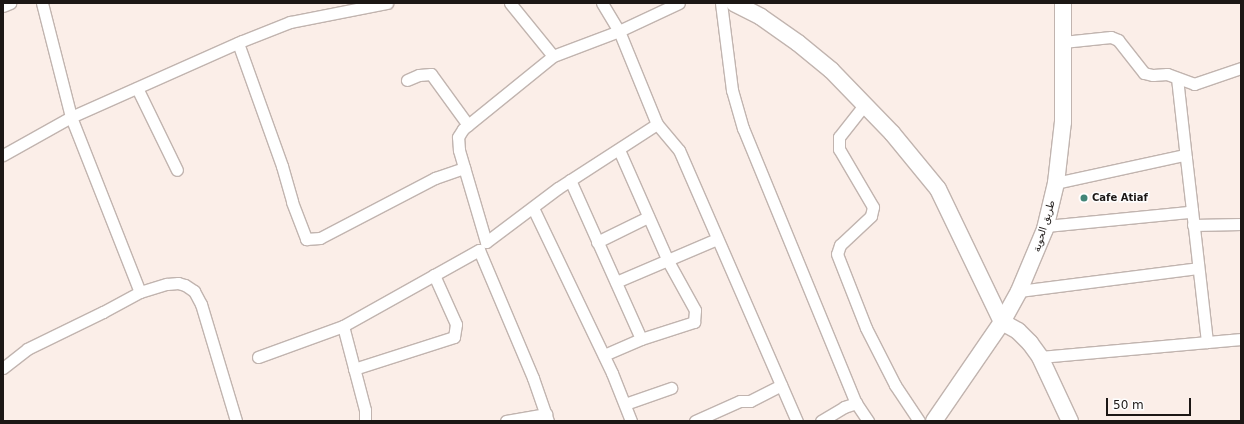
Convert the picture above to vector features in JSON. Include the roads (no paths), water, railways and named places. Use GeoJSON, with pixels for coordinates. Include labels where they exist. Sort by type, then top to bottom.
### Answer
{"type":"FeatureCollection","features":[{"type":"Feature","properties":{"kind":"street"},"geometry":{"type":"LineString","coordinates":[[3,6],[10,3]]}},
{"type":"Feature","properties":{"kind":"street"},"geometry":{"type":"LineString","coordinates":[[42,3],[71,117],[140,292]]}},
{"type":"Feature","properties":{"kind":"street"},"geometry":{"type":"LineString","coordinates":[[3,154],[71,117],[238,43],[290,22],[387,3]]}},
{"type":"Feature","properties":{"kind":"street"},"geometry":{"type":"LineString","coordinates":[[510,3],[553,56]]}},
{"type":"Feature","properties":{"kind":"street"},"geometry":{"type":"LineString","coordinates":[[602,3],[618,31],[657,124],[679,150],[797,421]]}},
{"type":"Feature","properties":{"kind":"street"},"geometry":{"type":"LineString","coordinates":[[506,421],[547,418],[482,246],[459,150],[458,137],[468,125],[553,56],[618,31],[679,3]]}},
{"type":"Feature","properties":{"kind":"street"},"geometry":{"type":"LineString","coordinates":[[721,3],[732,90],[743,128],[856,403],[868,421]]}},
{"type":"Feature","properties":{"kind":"street"},"geometry":{"type":"LineString","coordinates":[[734,3],[761,17],[798,43],[831,70],[892,133],[938,189],[1002,322],[1018,331],[1030,343],[1040,357],[1070,421]]}},
{"type":"Feature","properties":{"kind":"street","name":"طريق الحوية"},"geometry":{"type":"LineString","coordinates":[[934,421],[1002,322],[1033,261],[1046,226],[1056,183],[1064,122],[1063,3]]}},
{"type":"Feature","properties":{"kind":"street"},"geometry":{"type":"LineString","coordinates":[[1063,42],[1111,37],[1118,40],[1144,73],[1153,76],[1167,74],[1194,84],[1241,68]]}},
{"type":"Feature","properties":{"kind":"street"},"geometry":{"type":"LineString","coordinates":[[238,43],[282,166],[292,202],[306,239],[320,238],[435,178],[464,168]]}},
{"type":"Feature","properties":{"kind":"street"},"geometry":{"type":"LineString","coordinates":[[407,80],[419,75],[430,74],[468,125]]}},
{"type":"Feature","properties":{"kind":"street"},"geometry":{"type":"LineString","coordinates":[[1177,78],[1207,342]]}},
{"type":"Feature","properties":{"kind":"street"},"geometry":{"type":"LineString","coordinates":[[137,88],[177,170]]}},
{"type":"Feature","properties":{"kind":"street"},"geometry":{"type":"LineString","coordinates":[[865,104],[839,137],[840,149],[873,207],[871,216],[840,245],[837,254],[866,328],[894,385],[920,421]]}},
{"type":"Feature","properties":{"kind":"street"},"geometry":{"type":"LineString","coordinates":[[258,357],[343,326],[434,275],[482,246],[570,180],[619,150],[657,124]]}},
{"type":"Feature","properties":{"kind":"street"},"geometry":{"type":"LineString","coordinates":[[604,355],[641,339],[694,322],[695,310],[668,261],[619,150]]}},
{"type":"Feature","properties":{"kind":"street"},"geometry":{"type":"LineString","coordinates":[[1056,183],[1184,155],[1186,158]]}},
{"type":"Feature","properties":{"kind":"street"},"geometry":{"type":"LineString","coordinates":[[570,180],[641,339]]}},
{"type":"Feature","properties":{"kind":"street"},"geometry":{"type":"LineString","coordinates":[[533,208],[604,355],[631,421]]}},
{"type":"Feature","properties":{"kind":"street"},"geometry":{"type":"LineString","coordinates":[[1046,226],[1192,210]]}},
{"type":"Feature","properties":{"kind":"street"},"geometry":{"type":"LineString","coordinates":[[597,242],[648,217]]}},
{"type":"Feature","properties":{"kind":"street"},"geometry":{"type":"LineString","coordinates":[[1193,225],[1241,224]]}},
{"type":"Feature","properties":{"kind":"street"},"geometry":{"type":"LineString","coordinates":[[616,282],[668,261],[717,238]]}},
{"type":"Feature","properties":{"kind":"street"},"geometry":{"type":"LineString","coordinates":[[1019,291],[1198,268]]}},
{"type":"Feature","properties":{"kind":"street"},"geometry":{"type":"LineString","coordinates":[[354,369],[454,337],[456,324],[434,275]]}},
{"type":"Feature","properties":{"kind":"street"},"geometry":{"type":"LineString","coordinates":[[3,368],[28,349],[140,292],[167,284],[178,283],[185,285],[194,291],[201,304],[235,421]]}},
{"type":"Feature","properties":{"kind":"street"},"geometry":{"type":"LineString","coordinates":[[343,326],[365,410],[365,421]]}},
{"type":"Feature","properties":{"kind":"street"},"geometry":{"type":"LineString","coordinates":[[1040,357],[1241,339]]}},
{"type":"Feature","properties":{"kind":"street"},"geometry":{"type":"LineString","coordinates":[[695,421],[740,401],[750,401],[781,385]]}},
{"type":"Feature","properties":{"kind":"street"},"geometry":{"type":"LineString","coordinates":[[625,404],[671,388]]}},
{"type":"Feature","properties":{"kind":"street"},"geometry":{"type":"LineString","coordinates":[[821,421],[844,407],[856,403]]}},
{"type":"Feature","properties":{"kind":"place","name":"Cafe Atiaf"},"geometry":{"type":"Point","coordinates":[1084,198]}}]}
